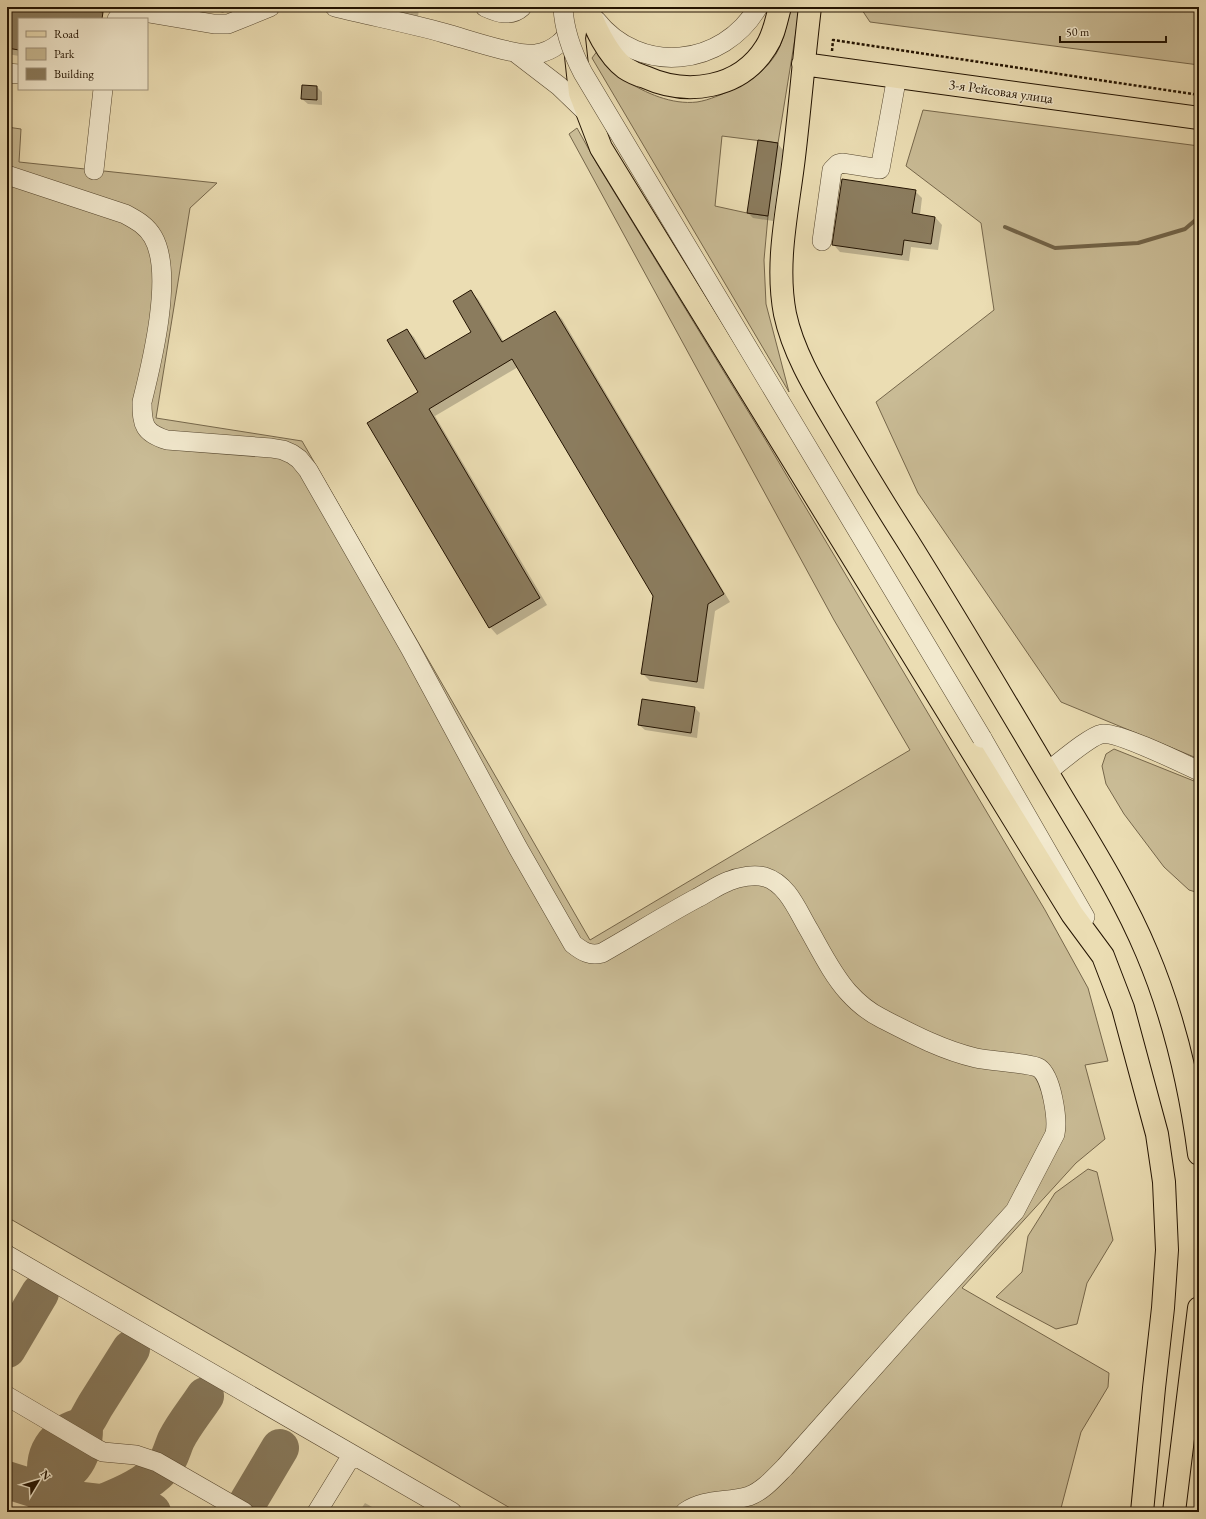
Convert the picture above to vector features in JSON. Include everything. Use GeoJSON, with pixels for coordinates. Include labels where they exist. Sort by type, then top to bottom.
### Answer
{"type":"FeatureCollection","features":[{"type":"Feature","properties":{"kind":"main road"},"geometry":{"type":"LineString","coordinates":[[583,11],[594,24],[606,46],[626,69],[663,84],[688,88],[721,83],[748,68],[758,58],[772,37],[780,7]]}},
{"type":"Feature","properties":{"kind":"main road"},"geometry":{"type":"LineString","coordinates":[[810,7],[780,271],[782,300],[789,332],[795,348],[822,399],[861,466],[983,662],[1107,873],[1147,953],[1164,998],[1176,1039],[1190,1096],[1199,1154]]}},
{"type":"Feature","properties":{"kind":"main road"},"geometry":{"type":"LineString","coordinates":[[583,11],[574,38],[580,93],[601,148],[1068,908],[1103,956],[1123,1008],[1157,1134],[1164,1182],[1167,1250],[1163,1308],[1141,1507]]}},
{"type":"Feature","properties":{"kind":"main road","name":"3-я Рейсовая улица"},"geometry":{"type":"LineString","coordinates":[[803,64],[1199,118]]}},
{"type":"Feature","properties":{"kind":"main road"},"geometry":{"type":"LineString","coordinates":[[1174,1512],[1199,1308]]}},
{"type":"Feature","properties":{"kind":"street"},"geometry":{"type":"LineString","coordinates":[[118,18],[124,12],[131,10],[214,24],[228,24],[270,7]]}},
{"type":"Feature","properties":{"kind":"street"},"geometry":{"type":"LineString","coordinates":[[335,7],[441,32],[516,53],[535,54],[555,48],[564,41],[583,11],[595,19],[606,33],[620,43],[643,53],[666,57],[700,54],[720,45],[745,25],[758,7]]}},
{"type":"Feature","properties":{"kind":"street"},"geometry":{"type":"LineString","coordinates":[[485,7],[502,14],[514,12],[522,7]]}},
{"type":"Feature","properties":{"kind":"street"},"geometry":{"type":"LineString","coordinates":[[563,7],[567,36],[574,55],[587,80],[982,738],[1092,928],[1103,956]]}},
{"type":"Feature","properties":{"kind":"street"},"geometry":{"type":"LineString","coordinates":[[516,53],[559,86],[587,113]]}},
{"type":"Feature","properties":{"kind":"street"},"geometry":{"type":"LineString","coordinates":[[7,73],[18,74]]}},
{"type":"Feature","properties":{"kind":"street"},"geometry":{"type":"LineString","coordinates":[[822,241],[832,170],[838,164],[842,163],[880,169],[897,76]]}},
{"type":"Feature","properties":{"kind":"street"},"geometry":{"type":"LineString","coordinates":[[94,170],[103,90]]}},
{"type":"Feature","properties":{"kind":"street"},"geometry":{"type":"LineString","coordinates":[[7,174],[125,214],[146,227],[153,236],[157,246],[162,279],[159,318],[142,402],[144,424],[149,432],[155,436],[167,440],[271,448],[292,454],[299,459],[308,470],[410,648],[518,848],[573,944],[586,953],[594,955],[602,953],[683,905],[728,882],[742,877],[765,877],[781,887],[792,900],[848,993],[877,1016],[918,1037],[955,1053],[978,1059],[1037,1067],[1044,1074],[1048,1083],[1056,1120],[1055,1134],[1015,1211],[909,1327],[786,1467],[758,1492],[748,1496],[698,1505],[685,1512]]}},
{"type":"Feature","properties":{"kind":"street"},"geometry":{"type":"LineString","coordinates":[[1047,772],[1093,737],[1104,733],[1120,736],[1199,771]]}},
{"type":"Feature","properties":{"kind":"street"},"geometry":{"type":"LineString","coordinates":[[7,1255],[452,1512]]}},
{"type":"Feature","properties":{"kind":"street"},"geometry":{"type":"LineString","coordinates":[[7,1396],[103,1452],[136,1455],[153,1461],[244,1512]]}},
{"type":"Feature","properties":{"kind":"street"},"geometry":{"type":"LineString","coordinates":[[317,1512],[352,1454]]}},
{"type":"Feature","properties":{"kind":"path"},"geometry":{"type":"LineString","coordinates":[[829,68],[833,40],[1199,95]]}},
{"type":"Feature","properties":{"kind":"green space"},"geometry":{"type":"Polygon","coordinates":[[[191,7],[234,7],[223,12],[191,7]]]}},
{"type":"Feature","properties":{"kind":"green space"},"geometry":{"type":"Polygon","coordinates":[[[791,7],[800,7],[778,143],[722,136],[715,206],[768,216],[764,260],[766,304],[789,392],[592,58],[598,50],[621,77],[633,85],[659,97],[678,102],[702,101],[716,97],[740,86],[752,79],[768,65],[776,54],[781,43],[791,7]]]}},
{"type":"Feature","properties":{"kind":"green space"},"geometry":{"type":"Polygon","coordinates":[[[860,7],[1199,7],[1199,65],[870,22],[860,7]]]}},
{"type":"Feature","properties":{"kind":"green space"},"geometry":{"type":"Polygon","coordinates":[[[923,110],[1199,146],[1199,759],[1061,702],[918,493],[876,402],[994,310],[981,223],[906,166],[923,110]]]}},
{"type":"Feature","properties":{"kind":"green space"},"geometry":{"type":"Polygon","coordinates":[[[7,127],[21,129],[19,162],[217,183],[190,208],[156,418],[302,441],[590,940],[910,750],[834,620],[569,134],[577,128],[597,164],[765,439],[1045,910],[1088,988],[1108,1061],[1085,1065],[1105,1139],[1076,1163],[962,1288],[1109,1373],[1108,1387],[1081,1432],[1060,1512],[517,1512],[7,1217],[7,127]]]}},
{"type":"Feature","properties":{"kind":"green space"},"geometry":{"type":"Polygon","coordinates":[[[1114,749],[1199,783],[1199,893],[1189,890],[1164,867],[1124,814],[1106,784],[1102,766],[1106,754],[1114,749]]]}},
{"type":"Feature","properties":{"kind":"green space"},"geometry":{"type":"Polygon","coordinates":[[[1088,1169],[1097,1172],[1113,1240],[1087,1283],[1077,1324],[1056,1329],[996,1297],[1022,1272],[1028,1236],[1055,1193],[1088,1169]]]}},
{"type":"Feature","properties":{"kind":"building"},"geometry":{"type":"Polygon","coordinates":[[[7,7],[66,7],[103,12],[102,18],[18,18],[18,50],[7,48],[7,7]]]}},
{"type":"Feature","properties":{"kind":"building"},"geometry":{"type":"Polygon","coordinates":[[[302,85],[317,86],[317,100],[301,99],[302,85]]]}},
{"type":"Feature","properties":{"kind":"building"},"geometry":{"type":"Polygon","coordinates":[[[758,140],[778,143],[768,216],[747,213],[758,140]]]}},
{"type":"Feature","properties":{"kind":"building"},"geometry":{"type":"Polygon","coordinates":[[[842,179],[916,190],[912,213],[935,217],[931,244],[904,240],[902,255],[832,245],[842,179]]]}},
{"type":"Feature","properties":{"kind":"building"},"geometry":{"type":"Polygon","coordinates":[[[471,290],[502,342],[555,311],[724,594],[708,604],[697,682],[641,674],[653,596],[512,359],[429,409],[540,598],[489,628],[367,423],[418,392],[387,340],[407,329],[425,359],[471,332],[453,301],[471,290]]]}},
{"type":"Feature","properties":{"kind":"building"},"geometry":{"type":"Polygon","coordinates":[[[642,699],[695,707],[691,733],[638,725],[642,699]]]}},
{"type":"Feature","properties":{"kind":"waterway"},"geometry":{"type":"LineString","coordinates":[[1005,227],[1055,248],[1138,243],[1185,229],[1199,217]]}},
{"type":"Feature","properties":{"kind":"taxiway"},"geometry":{"type":"LineString","coordinates":[[7,1349],[40,1293]]}},
{"type":"Feature","properties":{"kind":"taxiway"},"geometry":{"type":"LineString","coordinates":[[61,1510],[55,1501],[48,1482],[46,1463],[49,1453],[54,1444],[62,1436],[82,1426],[131,1349]]}},
{"type":"Feature","properties":{"kind":"taxiway"},"geometry":{"type":"LineString","coordinates":[[103,1503],[142,1484],[163,1467],[169,1458],[179,1434],[205,1396]]}},
{"type":"Feature","properties":{"kind":"taxiway"},"geometry":{"type":"LineString","coordinates":[[35,1489],[58,1478],[73,1466],[82,1449],[84,1424]]}},
{"type":"Feature","properties":{"kind":"taxiway"},"geometry":{"type":"LineString","coordinates":[[242,1512],[280,1448]]}},
{"type":"Feature","properties":{"kind":"taxiway"},"geometry":{"type":"LineString","coordinates":[[7,1480],[67,1499],[136,1507],[152,1512]]}}]}
